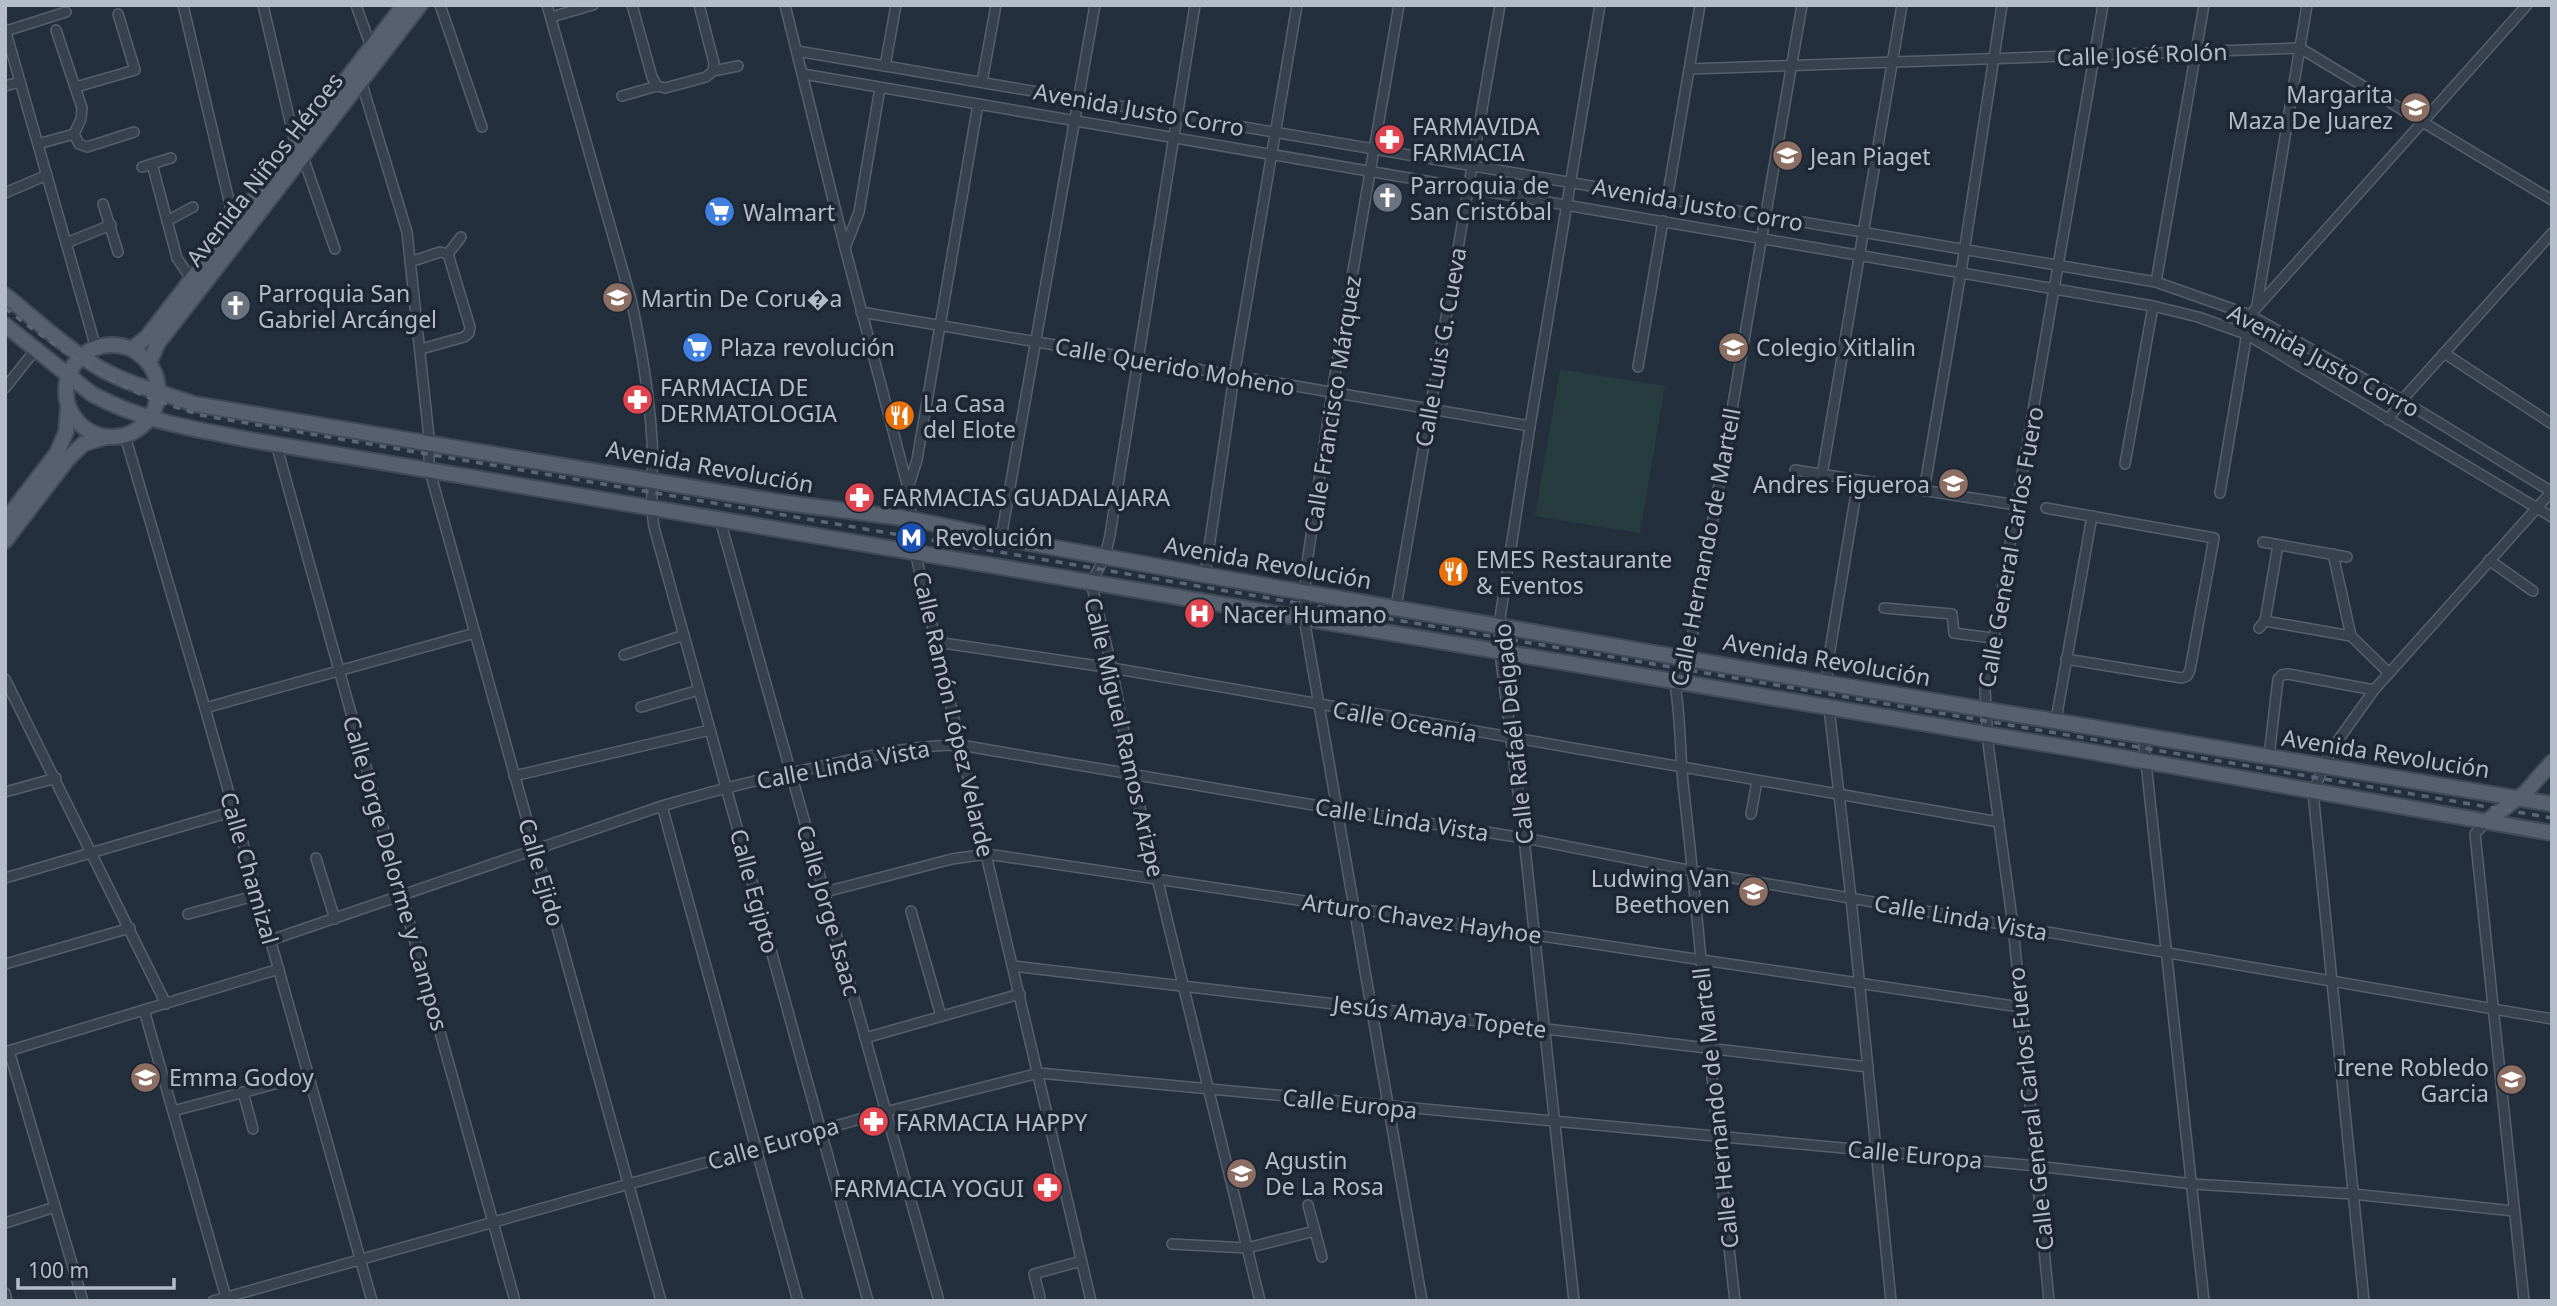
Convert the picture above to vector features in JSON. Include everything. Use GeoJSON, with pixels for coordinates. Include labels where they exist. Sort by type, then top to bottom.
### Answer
{"type":"FeatureCollection","features":[{"type":"Feature","properties":{"kind":"main road","name":"Avenida Niños Héroes"},"geometry":{"type":"LineString","coordinates":[[132,349],[147,337],[404,5]]}},
{"type":"Feature","properties":{"kind":"main road","name":"Avenida Niños Héroes"},"geometry":{"type":"LineString","coordinates":[[149,363],[158,342],[420,5]]}},
{"type":"Feature","properties":{"kind":"main road","name":"Avenida Revolución"},"geometry":{"type":"LineString","coordinates":[[5,295],[82,356],[123,379],[194,404],[779,502],[911,519],[1205,575],[1827,683],[2552,804]]}},
{"type":"Feature","properties":{"kind":"main road","name":"Avenida Revolución"},"geometry":{"type":"LineString","coordinates":[[5,325],[92,394],[149,419],[276,444],[1682,682],[2552,833]]}},
{"type":"Feature","properties":{"kind":"main road"},"geometry":{"type":"LineString","coordinates":[[5,521],[57,453],[66,432],[66,388],[69,375],[82,356],[96,348],[116,345],[132,349],[149,363],[154,372],[157,402],[149,419],[125,436],[106,437],[83,444],[67,460],[5,541]]}},
{"type":"Feature","properties":{"kind":"main road"},"geometry":{"type":"LineString","coordinates":[[68,407],[78,423],[87,430],[106,437]]}},
{"type":"Feature","properties":{"kind":"main road"},"geometry":{"type":"LineString","coordinates":[[2487,821],[2520,798],[2552,762]]}},
{"type":"Feature","properties":{"kind":"street"},"geometry":{"type":"LineString","coordinates":[[183,5],[234,222]]}},
{"type":"Feature","properties":{"kind":"street"},"geometry":{"type":"LineString","coordinates":[[263,5],[295,143]]}},
{"type":"Feature","properties":{"kind":"street"},"geometry":{"type":"LineString","coordinates":[[356,5],[376,61]]}},
{"type":"Feature","properties":{"kind":"street"},"geometry":{"type":"LineString","coordinates":[[440,5],[482,127]]}},
{"type":"Feature","properties":{"kind":"street","name":"Calle Egipto"},"geometry":{"type":"LineString","coordinates":[[547,5],[631,299],[639,336],[652,439],[651,506],[654,527],[868,1301]]}},
{"type":"Feature","properties":{"kind":"street"},"geometry":{"type":"LineString","coordinates":[[551,17],[593,5]]}},
{"type":"Feature","properties":{"kind":"street"},"geometry":{"type":"LineString","coordinates":[[632,5],[652,77],[657,86]]}},
{"type":"Feature","properties":{"kind":"street"},"geometry":{"type":"LineString","coordinates":[[699,5],[714,62],[713,71]]}},
{"type":"Feature","properties":{"kind":"street","name":"Calle Ramón López Velarde"},"geometry":{"type":"LineString","coordinates":[[785,5],[861,312],[908,488],[915,552],[1091,1301]]}},
{"type":"Feature","properties":{"kind":"street"},"geometry":{"type":"LineString","coordinates":[[885,65],[896,5]]}},
{"type":"Feature","properties":{"kind":"street"},"geometry":{"type":"LineString","coordinates":[[982,82],[996,5]]}},
{"type":"Feature","properties":{"kind":"street"},"geometry":{"type":"LineString","coordinates":[[1001,538],[1095,5]]}},
{"type":"Feature","properties":{"kind":"street","name":"Calle Miguel Ramos Arizpe"},"geometry":{"type":"LineString","coordinates":[[1195,5],[1105,557],[1091,583],[1112,668],[1132,775],[1260,1301]]}},
{"type":"Feature","properties":{"kind":"street"},"geometry":{"type":"LineString","coordinates":[[1205,575],[1234,376],[1297,5]]}},
{"type":"Feature","properties":{"kind":"street","name":"Calle Francisco Márquez"},"geometry":{"type":"LineString","coordinates":[[1399,5],[1332,393],[1304,592],[1304,618],[1422,1301]]}},
{"type":"Feature","properties":{"kind":"street","name":"Calle Luis G. Cueva"},"geometry":{"type":"LineString","coordinates":[[1396,607],[1500,5]]}},
{"type":"Feature","properties":{"kind":"street","name":"Calle Rafaél Delgado"},"geometry":{"type":"LineString","coordinates":[[1574,1301],[1499,624],[1600,5]]}},
{"type":"Feature","properties":{"kind":"street"},"geometry":{"type":"LineString","coordinates":[[1667,199],[1700,5]]}},
{"type":"Feature","properties":{"kind":"street","name":"Calle Hernando de Martell"},"geometry":{"type":"LineString","coordinates":[[1735,1301],[1716,1136],[1676,691],[1682,682],[1688,658],[1802,5]]}},
{"type":"Feature","properties":{"kind":"street"},"geometry":{"type":"LineString","coordinates":[[1822,475],[1902,5]]}},
{"type":"Feature","properties":{"kind":"street"},"geometry":{"type":"LineString","coordinates":[[1924,491],[1965,249],[2002,5]]}},
{"type":"Feature","properties":{"kind":"street","name":"Calle General Carlos Fuero"},"geometry":{"type":"LineString","coordinates":[[2049,1301],[2012,926],[1984,709],[1992,638],[2104,5]]}},
{"type":"Feature","properties":{"kind":"street"},"geometry":{"type":"LineString","coordinates":[[2156,282],[2204,5]]}},
{"type":"Feature","properties":{"kind":"street"},"geometry":{"type":"LineString","coordinates":[[2257,307],[2307,5]]}},
{"type":"Feature","properties":{"kind":"street"},"geometry":{"type":"LineString","coordinates":[[2220,493],[2250,315],[2527,5]]}},
{"type":"Feature","properties":{"kind":"street"},"geometry":{"type":"LineString","coordinates":[[66,12],[6,30],[96,348]]}},
{"type":"Feature","properties":{"kind":"street"},"geometry":{"type":"LineString","coordinates":[[76,87],[135,70],[118,14]]}},
{"type":"Feature","properties":{"kind":"street"},"geometry":{"type":"LineString","coordinates":[[56,30],[82,113],[74,134],[79,144],[86,147],[134,132]]}},
{"type":"Feature","properties":{"kind":"street"},"geometry":{"type":"LineString","coordinates":[[2300,48],[2552,200]]}},
{"type":"Feature","properties":{"kind":"street","name":"Calle José Rolón"},"geometry":{"type":"LineString","coordinates":[[1689,69],[2300,48]]}},
{"type":"Feature","properties":{"kind":"street","name":"Avenida Justo Corro"},"geometry":{"type":"LineString","coordinates":[[797,51],[2156,282],[2250,315],[2402,400],[2551,492]]}},
{"type":"Feature","properties":{"kind":"street"},"geometry":{"type":"LineString","coordinates":[[622,96],[657,86],[664,88],[706,77],[713,71],[738,66]]}},
{"type":"Feature","properties":{"kind":"street","name":"Avenida Justo Corro"},"geometry":{"type":"LineString","coordinates":[[803,74],[1961,272],[2153,306],[2198,317],[2246,334],[2552,517]]}},
{"type":"Feature","properties":{"kind":"street","name":"Calle Ejido"},"geometry":{"type":"LineString","coordinates":[[361,81],[407,232],[430,443],[429,468],[661,1301]]}},
{"type":"Feature","properties":{"kind":"street"},"geometry":{"type":"LineString","coordinates":[[5,86],[20,82]]}},
{"type":"Feature","properties":{"kind":"street"},"geometry":{"type":"LineString","coordinates":[[845,248],[859,212],[880,88]]}},
{"type":"Feature","properties":{"kind":"street"},"geometry":{"type":"LineString","coordinates":[[908,488],[917,460],[978,104]]}},
{"type":"Feature","properties":{"kind":"street"},"geometry":{"type":"LineString","coordinates":[[38,144],[74,134]]}},
{"type":"Feature","properties":{"kind":"street"},"geometry":{"type":"LineString","coordinates":[[303,156],[334,249]]}},
{"type":"Feature","properties":{"kind":"street"},"geometry":{"type":"LineString","coordinates":[[171,159],[147,165],[177,258],[191,279]]}},
{"type":"Feature","properties":{"kind":"street"},"geometry":{"type":"LineString","coordinates":[[5,192],[47,175]]}},
{"type":"Feature","properties":{"kind":"street"},"geometry":{"type":"LineString","coordinates":[[103,204],[118,251]]}},
{"type":"Feature","properties":{"kind":"street"},"geometry":{"type":"LineString","coordinates":[[167,221],[193,207]]}},
{"type":"Feature","properties":{"kind":"street"},"geometry":{"type":"LineString","coordinates":[[1638,367],[1663,222]]}},
{"type":"Feature","properties":{"kind":"street"},"geometry":{"type":"LineString","coordinates":[[66,243],[111,225]]}},
{"type":"Feature","properties":{"kind":"street"},"geometry":{"type":"LineString","coordinates":[[2388,420],[2402,400],[2552,233]]}},
{"type":"Feature","properties":{"kind":"street"},"geometry":{"type":"LineString","coordinates":[[448,254],[461,237]]}},
{"type":"Feature","properties":{"kind":"street"},"geometry":{"type":"LineString","coordinates":[[410,262],[440,252],[448,254]]}},
{"type":"Feature","properties":{"kind":"street"},"geometry":{"type":"LineString","coordinates":[[421,349],[469,333],[470,327],[448,254]]}},
{"type":"Feature","properties":{"kind":"street"},"geometry":{"type":"LineString","coordinates":[[2125,464],[2153,306]]}},
{"type":"Feature","properties":{"kind":"street","name":"Calle Querido Moheno"},"geometry":{"type":"LineString","coordinates":[[861,312],[1530,426]]}},
{"type":"Feature","properties":{"kind":"street"},"geometry":{"type":"LineString","coordinates":[[5,388],[36,349]]}},
{"type":"Feature","properties":{"kind":"street"},"geometry":{"type":"LineString","coordinates":[[2444,353],[2552,424]]}},
{"type":"Feature","properties":{"kind":"street","name":"Calle Chamizal"},"geometry":{"type":"LineString","coordinates":[[125,436],[205,708],[372,1301]]}},
{"type":"Feature","properties":{"kind":"street","name":"Calle Jorge Delorme y Campos"},"geometry":{"type":"LineString","coordinates":[[276,444],[515,1301]]}},
{"type":"Feature","properties":{"kind":"street"},"geometry":{"type":"LineString","coordinates":[[1795,470],[2016,506]]}},
{"type":"Feature","properties":{"kind":"street"},"geometry":{"type":"LineString","coordinates":[[1827,683],[1828,662],[1858,481]]}},
{"type":"Feature","properties":{"kind":"street"},"geometry":{"type":"LineString","coordinates":[[2364,1301],[2313,792],[2331,750],[2374,690],[2551,492]]}},
{"type":"Feature","properties":{"kind":"street"},"geometry":{"type":"LineString","coordinates":[[2046,508],[2214,538],[2187,676],[2182,678],[2066,659]]}},
{"type":"Feature","properties":{"kind":"street"},"geometry":{"type":"LineString","coordinates":[[2056,720],[2092,516]]}},
{"type":"Feature","properties":{"kind":"street","name":"Calle Jorge Isaac"},"geometry":{"type":"LineString","coordinates":[[720,520],[939,1301]]}},
{"type":"Feature","properties":{"kind":"street"},"geometry":{"type":"LineString","coordinates":[[2263,542],[2347,556]]}},
{"type":"Feature","properties":{"kind":"street"},"geometry":{"type":"LineString","coordinates":[[2278,545],[2262,625],[2351,636]]}},
{"type":"Feature","properties":{"kind":"street"},"geometry":{"type":"LineString","coordinates":[[2333,554],[2351,636],[2389,673]]}},
{"type":"Feature","properties":{"kind":"street"},"geometry":{"type":"LineString","coordinates":[[2489,561],[2533,591]]}},
{"type":"Feature","properties":{"kind":"street"},"geometry":{"type":"LineString","coordinates":[[1884,608],[1952,614],[1954,633],[1992,638]]}},
{"type":"Feature","properties":{"kind":"street"},"geometry":{"type":"LineString","coordinates":[[205,708],[475,633]]}},
{"type":"Feature","properties":{"kind":"street"},"geometry":{"type":"LineString","coordinates":[[624,654],[684,635]]}},
{"type":"Feature","properties":{"kind":"street","name":"Calle Oceanía"},"geometry":{"type":"LineString","coordinates":[[936,642],[1112,668],[1999,822]]}},
{"type":"Feature","properties":{"kind":"street"},"geometry":{"type":"LineString","coordinates":[[2269,756],[2278,679],[2282,675],[2374,690]]}},
{"type":"Feature","properties":{"kind":"street"},"geometry":{"type":"LineString","coordinates":[[5,679],[166,1004]]}},
{"type":"Feature","properties":{"kind":"street"},"geometry":{"type":"LineString","coordinates":[[641,707],[699,690]]}},
{"type":"Feature","properties":{"kind":"street"},"geometry":{"type":"LineString","coordinates":[[1829,708],[1851,898],[1891,1301]]}},
{"type":"Feature","properties":{"kind":"street"},"geometry":{"type":"LineString","coordinates":[[514,776],[710,730]]}},
{"type":"Feature","properties":{"kind":"street"},"geometry":{"type":"LineString","coordinates":[[2143,735],[2204,1301]]}},
{"type":"Feature","properties":{"kind":"street","name":"Calle Linda Vista"},"geometry":{"type":"LineString","coordinates":[[271,940],[662,806],[726,787],[888,751],[928,745],[960,745],[1524,838],[1693,871],[2552,1018]]}},
{"type":"Feature","properties":{"kind":"street"},"geometry":{"type":"LineString","coordinates":[[5,792],[56,778]]}},
{"type":"Feature","properties":{"kind":"street"},"geometry":{"type":"LineString","coordinates":[[1751,814],[1757,781]]}},
{"type":"Feature","properties":{"kind":"street"},"geometry":{"type":"LineString","coordinates":[[662,806],[798,1301]]}},
{"type":"Feature","properties":{"kind":"street"},"geometry":{"type":"LineString","coordinates":[[5,878],[234,811]]}},
{"type":"Feature","properties":{"kind":"street"},"geometry":{"type":"LineString","coordinates":[[2487,821],[2475,834],[2524,1301]]}},
{"type":"Feature","properties":{"kind":"street","name":"Arturo Chavez Hayhoe"},"geometry":{"type":"LineString","coordinates":[[825,892],[952,859],[987,854],[2020,1007]]}},
{"type":"Feature","properties":{"kind":"street"},"geometry":{"type":"LineString","coordinates":[[316,858],[335,919]]}},
{"type":"Feature","properties":{"kind":"street"},"geometry":{"type":"LineString","coordinates":[[188,914],[258,895]]}},
{"type":"Feature","properties":{"kind":"street"},"geometry":{"type":"LineString","coordinates":[[911,911],[941,1016]]}},
{"type":"Feature","properties":{"kind":"street"},"geometry":{"type":"LineString","coordinates":[[5,964],[130,928]]}},
{"type":"Feature","properties":{"kind":"street","name":"Jesús Amaya Topete"},"geometry":{"type":"LineString","coordinates":[[1013,966],[1868,1067]]}},
{"type":"Feature","properties":{"kind":"street"},"geometry":{"type":"LineString","coordinates":[[83,1301],[7,1052],[279,970]]}},
{"type":"Feature","properties":{"kind":"street"},"geometry":{"type":"LineString","coordinates":[[864,1038],[1020,994]]}},
{"type":"Feature","properties":{"kind":"street"},"geometry":{"type":"LineString","coordinates":[[144,1010],[226,1299]]}},
{"type":"Feature","properties":{"kind":"street","name":"Calle Europa"},"geometry":{"type":"LineString","coordinates":[[213,1301],[885,1112],[1039,1073],[2036,1166],[2193,1184],[2353,1194],[2514,1211]]}},
{"type":"Feature","properties":{"kind":"street"},"geometry":{"type":"LineString","coordinates":[[173,1111],[309,1075]]}},
{"type":"Feature","properties":{"kind":"street"},"geometry":{"type":"LineString","coordinates":[[243,1092],[253,1129]]}},
{"type":"Feature","properties":{"kind":"street"},"geometry":{"type":"LineString","coordinates":[[1308,1205],[1322,1257]]}},
{"type":"Feature","properties":{"kind":"street"},"geometry":{"type":"LineString","coordinates":[[5,1223],[55,1207]]}},
{"type":"Feature","properties":{"kind":"street"},"geometry":{"type":"LineString","coordinates":[[1172,1244],[1247,1248],[1315,1231]]}},
{"type":"Feature","properties":{"kind":"street"},"geometry":{"type":"LineString","coordinates":[[1040,1297],[1034,1275],[1082,1261]]}},
{"type":"Feature","properties":{"kind":"street"},"geometry":{"type":"LineString","coordinates":[[5,1293],[7,1301]]}},
{"type":"Feature","properties":{"kind":"green space"},"geometry":{"type":"Polygon","coordinates":[[[1560,369],[1665,386],[1640,533],[1535,516],[1560,369]]]}},
{"type":"Feature","properties":{"kind":"railway"},"geometry":{"type":"LineString","coordinates":[[5,308],[103,375],[146,396],[200,415],[2552,818]]}},
{"type":"Feature","properties":{"kind":"place","name":"Margarita Maza De Juarez"},"geometry":{"type":"Point","coordinates":[2416,107]}},
{"type":"Feature","properties":{"kind":"place","name":"FARMAVIDA FARMACIA"},"geometry":{"type":"Point","coordinates":[1389,139]}},
{"type":"Feature","properties":{"kind":"place","name":"Jean Piaget"},"geometry":{"type":"Point","coordinates":[1787,156]}},
{"type":"Feature","properties":{"kind":"place","name":"Parroquia de San Cristóbal"},"geometry":{"type":"Point","coordinates":[1387,198]}},
{"type":"Feature","properties":{"kind":"place","name":"Walmart"},"geometry":{"type":"Point","coordinates":[720,212]}},
{"type":"Feature","properties":{"kind":"place","name":"Martin De Coru�a"},"geometry":{"type":"Point","coordinates":[618,298]}},
{"type":"Feature","properties":{"kind":"place","name":"Parroquia San Gabriel Arcángel"},"geometry":{"type":"Point","coordinates":[235,306]}},
{"type":"Feature","properties":{"kind":"place","name":"Plaza revolución"},"geometry":{"type":"Point","coordinates":[697,347]}},
{"type":"Feature","properties":{"kind":"place","name":"Colegio Xitlalin"},"geometry":{"type":"Point","coordinates":[1733,347]}},
{"type":"Feature","properties":{"kind":"place","name":"FARMACIA DE DERMATOLOGIA"},"geometry":{"type":"Point","coordinates":[637,400]}},
{"type":"Feature","properties":{"kind":"place","name":"La Casa del Elote"},"geometry":{"type":"Point","coordinates":[900,416]}},
{"type":"Feature","properties":{"kind":"place","name":"Andres Figueroa"},"geometry":{"type":"Point","coordinates":[1953,484]}},
{"type":"Feature","properties":{"kind":"place","name":"FARMACIAS GUADALAJARA"},"geometry":{"type":"Point","coordinates":[859,497]}},
{"type":"Feature","properties":{"kind":"place","name":"Revolución"},"geometry":{"type":"Point","coordinates":[912,537]}},
{"type":"Feature","properties":{"kind":"place","name":"EMES Restaurante & Eventos"},"geometry":{"type":"Point","coordinates":[1453,572]}},
{"type":"Feature","properties":{"kind":"place","name":"Nacer Humano"},"geometry":{"type":"Point","coordinates":[1200,614]}},
{"type":"Feature","properties":{"kind":"place","name":"Ludwing Van Beethoven"},"geometry":{"type":"Point","coordinates":[1753,891]}},
{"type":"Feature","properties":{"kind":"place","name":"Emma Godoy"},"geometry":{"type":"Point","coordinates":[146,1077]}},
{"type":"Feature","properties":{"kind":"place","name":"Irene Robledo Garcia"},"geometry":{"type":"Point","coordinates":[2512,1080]}},
{"type":"Feature","properties":{"kind":"place","name":"FARMACIA HAPPY"},"geometry":{"type":"Point","coordinates":[873,1122]}},
{"type":"Feature","properties":{"kind":"place","name":"Agustin De La Rosa"},"geometry":{"type":"Point","coordinates":[1242,1173]}},
{"type":"Feature","properties":{"kind":"place","name":"FARMACIA YOGUI"},"geometry":{"type":"Point","coordinates":[1047,1188]}}]}
